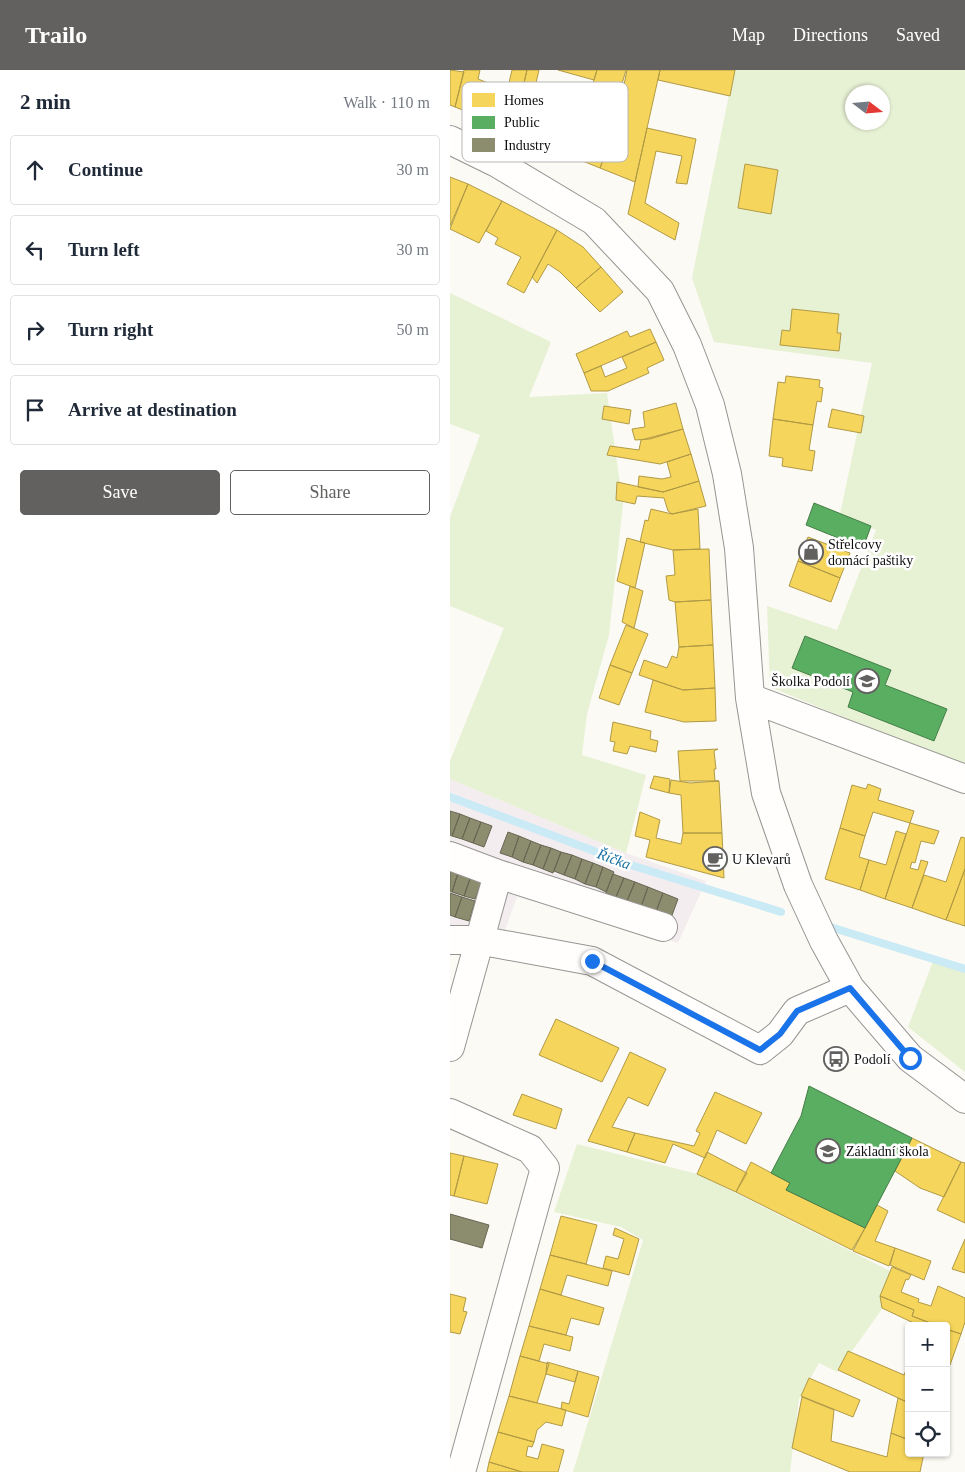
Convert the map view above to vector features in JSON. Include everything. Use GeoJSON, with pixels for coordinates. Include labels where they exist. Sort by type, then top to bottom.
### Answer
{"type":"FeatureCollection","features":[{"type":"Feature","properties":{"kind":"street"},"geometry":{"type":"LineString","coordinates":[[450,140],[462,146]]}},
{"type":"Feature","properties":{"kind":"street"},"geometry":{"type":"LineString","coordinates":[[495,162],[594,222],[660,291],[687,345],[710,405],[727,474],[739,548],[750,698],[766,793],[798,885],[824,942],[850,988],[910,1058],[965,1100]]}},
{"type":"Feature","properties":{"kind":"street"},"geometry":{"type":"LineString","coordinates":[[750,698],[965,779]]}},
{"type":"Feature","properties":{"kind":"street"},"geometry":{"type":"LineString","coordinates":[[450,856],[498,874],[662,927]]}},
{"type":"Feature","properties":{"kind":"street"},"geometry":{"type":"LineString","coordinates":[[450,1047],[478,940],[498,874]]}},
{"type":"Feature","properties":{"kind":"street"},"geometry":{"type":"LineString","coordinates":[[450,940],[478,940],[592,961],[760,1050],[780,1034],[797,1011],[850,988]]}},
{"type":"Feature","properties":{"kind":"street"},"geometry":{"type":"LineString","coordinates":[[450,1113],[530,1149],[545,1168],[461,1472]]}},
{"type":"Feature","properties":{"kind":"shaded area"},"geometry":{"type":"Polygon","coordinates":[[[450,779],[626,853],[706,881],[678,943],[517,897],[496,955],[450,953],[450,779]]]}},
{"type":"Feature","properties":{"kind":"green space"},"geometry":{"type":"Polygon","coordinates":[[[734,70],[965,70],[965,767],[770,687],[767,606],[837,630],[876,530],[840,514],[872,363],[714,342],[692,278],[734,70]]]}},
{"type":"Feature","properties":{"kind":"green space"},"geometry":{"type":"Polygon","coordinates":[[[450,293],[551,342],[529,397],[607,393],[623,504],[609,635],[587,714],[582,755],[646,775],[626,853],[450,779],[450,761],[504,628],[450,606],[450,517],[480,435],[450,424],[450,293]]]}},
{"type":"Feature","properties":{"kind":"green space"},"geometry":{"type":"Polygon","coordinates":[[[935,956],[965,965],[965,1072],[908,1027],[935,956]]]}},
{"type":"Feature","properties":{"kind":"green space"},"geometry":{"type":"Polygon","coordinates":[[[577,1144],[698,1174],[890,1271],[882,1309],[837,1372],[819,1363],[799,1399],[790,1472],[573,1472],[643,1240],[621,1227],[554,1212],[577,1144]]]}},
{"type":"Feature","properties":{"kind":"building: Homes"},"geometry":{"type":"Polygon","coordinates":[[[450,70],[464,72],[455,107],[450,105],[450,70]]]}},
{"type":"Feature","properties":{"kind":"building: Homes"},"geometry":{"type":"Polygon","coordinates":[[[464,70],[480,70],[478,79],[486,82],[462,82],[462,110],[455,107],[464,70]]]}},
{"type":"Feature","properties":{"kind":"building: Homes"},"geometry":{"type":"Polygon","coordinates":[[[512,70],[527,70],[524,82],[509,82],[512,70]]]}},
{"type":"Feature","properties":{"kind":"building: Homes"},"geometry":{"type":"Polygon","coordinates":[[[527,70],[539,70],[536,82],[524,82],[527,70]]]}},
{"type":"Feature","properties":{"kind":"building: Homes"},"geometry":{"type":"Polygon","coordinates":[[[558,70],[597,70],[594,80],[558,70]]]}},
{"type":"Feature","properties":{"kind":"building: Homes"},"geometry":{"type":"Polygon","coordinates":[[[597,70],[626,70],[623,82],[593,82],[597,70]]]}},
{"type":"Feature","properties":{"kind":"building: Homes"},"geometry":{"type":"Polygon","coordinates":[[[627,70],[660,70],[635,182],[600,168],[602,162],[628,162],[628,82],[625,82],[627,70]]]}},
{"type":"Feature","properties":{"kind":"building: Homes"},"geometry":{"type":"Polygon","coordinates":[[[660,70],[735,70],[730,96],[658,80],[660,70]]]}},
{"type":"Feature","properties":{"kind":"building: Homes"},"geometry":{"type":"Polygon","coordinates":[[[647,128],[696,139],[687,184],[676,183],[682,156],[656,151],[645,203],[679,223],[675,240],[628,214],[647,128]]]}},
{"type":"Feature","properties":{"kind":"building: Homes"},"geometry":{"type":"Polygon","coordinates":[[[585,162],[602,162],[600,168],[585,162]]]}},
{"type":"Feature","properties":{"kind":"building: Homes"},"geometry":{"type":"Polygon","coordinates":[[[745,164],[778,170],[771,214],[738,208],[745,164]]]}},
{"type":"Feature","properties":{"kind":"building: Homes"},"geometry":{"type":"Polygon","coordinates":[[[450,177],[468,184],[450,226],[450,177]]]}},
{"type":"Feature","properties":{"kind":"building: Homes"},"geometry":{"type":"Polygon","coordinates":[[[468,184],[502,201],[479,243],[450,229],[468,184]]]}},
{"type":"Feature","properties":{"kind":"building: Homes"},"geometry":{"type":"Polygon","coordinates":[[[502,201],[557,230],[524,293],[507,284],[521,257],[495,244],[498,238],[486,231],[502,201]]]}},
{"type":"Feature","properties":{"kind":"building: Homes"},"geometry":{"type":"Polygon","coordinates":[[[557,230],[583,247],[601,267],[576,288],[560,272],[548,264],[537,283],[532,277],[557,230]]]}},
{"type":"Feature","properties":{"kind":"building: Homes"},"geometry":{"type":"Polygon","coordinates":[[[601,267],[623,292],[600,312],[576,288],[601,267]]]}},
{"type":"Feature","properties":{"kind":"building: Homes"},"geometry":{"type":"Polygon","coordinates":[[[792,309],[839,314],[837,333],[841,333],[839,351],[780,345],[782,330],[790,331],[792,309]]]}},
{"type":"Feature","properties":{"kind":"building: Homes"},"geometry":{"type":"Polygon","coordinates":[[[650,329],[656,342],[584,373],[576,354],[627,331],[630,337],[650,329]]]}},
{"type":"Feature","properties":{"kind":"building: Homes"},"geometry":{"type":"Polygon","coordinates":[[[656,342],[664,360],[647,368],[649,373],[608,391],[591,391],[584,373],[601,366],[605,377],[627,368],[622,357],[656,342]]]}},
{"type":"Feature","properties":{"kind":"building: Homes"},"geometry":{"type":"Polygon","coordinates":[[[786,376],[820,380],[819,387],[823,388],[821,402],[817,401],[813,425],[773,419],[778,382],[785,383],[786,376]]]}},
{"type":"Feature","properties":{"kind":"building: Homes"},"geometry":{"type":"Polygon","coordinates":[[[676,403],[683,429],[650,439],[635,440],[632,429],[645,427],[643,412],[676,403]]]}},
{"type":"Feature","properties":{"kind":"building: Homes"},"geometry":{"type":"Polygon","coordinates":[[[604,406],[631,410],[629,424],[602,419],[604,406]]]}},
{"type":"Feature","properties":{"kind":"building: Homes"},"geometry":{"type":"Polygon","coordinates":[[[832,409],[864,416],[861,433],[828,427],[832,409]]]}},
{"type":"Feature","properties":{"kind":"building: Homes"},"geometry":{"type":"Polygon","coordinates":[[[773,419],[813,425],[809,450],[815,451],[812,471],[782,466],[783,458],[769,456],[773,419]]]}},
{"type":"Feature","properties":{"kind":"building: Homes"},"geometry":{"type":"Polygon","coordinates":[[[683,429],[691,454],[660,464],[607,455],[610,446],[639,450],[641,440],[683,429]]]}},
{"type":"Feature","properties":{"kind":"building: Homes"},"geometry":{"type":"Polygon","coordinates":[[[691,454],[699,481],[663,492],[638,487],[639,476],[662,479],[671,477],[667,462],[691,454]]]}},
{"type":"Feature","properties":{"kind":"building: Homes"},"geometry":{"type":"Polygon","coordinates":[[[699,481],[706,506],[672,514],[668,511],[664,498],[637,496],[635,504],[616,500],[617,482],[663,492],[699,481]]]}},
{"type":"Feature","properties":{"kind":"building: Homes"},"geometry":{"type":"Polygon","coordinates":[[[651,509],[672,514],[698,509],[700,549],[673,550],[640,542],[645,520],[648,521],[651,509]]]}},
{"type":"Feature","properties":{"kind":"building: Homes"},"geometry":{"type":"Polygon","coordinates":[[[808,537],[850,553],[840,578],[798,561],[808,537]]]}},
{"type":"Feature","properties":{"kind":"building: Homes"},"geometry":{"type":"Polygon","coordinates":[[[627,538],[645,543],[635,588],[617,581],[627,538]]]}},
{"type":"Feature","properties":{"kind":"building: Homes"},"geometry":{"type":"Polygon","coordinates":[[[709,549],[711,600],[675,602],[669,600],[666,576],[675,575],[673,550],[709,549]]]}},
{"type":"Feature","properties":{"kind":"building: Homes"},"geometry":{"type":"Polygon","coordinates":[[[798,561],[840,578],[831,602],[789,586],[798,561]]]}},
{"type":"Feature","properties":{"kind":"building: Homes"},"geometry":{"type":"Polygon","coordinates":[[[630,586],[643,591],[634,628],[622,622],[630,586]]]}},
{"type":"Feature","properties":{"kind":"building: Homes"},"geometry":{"type":"Polygon","coordinates":[[[711,600],[713,645],[679,647],[675,602],[711,600]]]}},
{"type":"Feature","properties":{"kind":"building: Homes"},"geometry":{"type":"Polygon","coordinates":[[[626,625],[648,634],[632,673],[610,665],[626,625]]]}},
{"type":"Feature","properties":{"kind":"building: Homes"},"geometry":{"type":"Polygon","coordinates":[[[713,645],[715,688],[683,690],[639,675],[644,660],[667,668],[672,656],[677,658],[679,647],[713,645]]]}},
{"type":"Feature","properties":{"kind":"building: Homes"},"geometry":{"type":"Polygon","coordinates":[[[610,665],[632,673],[619,705],[599,698],[610,665]]]}},
{"type":"Feature","properties":{"kind":"building: Homes"},"geometry":{"type":"Polygon","coordinates":[[[653,680],[683,690],[715,688],[716,721],[684,722],[645,712],[653,680]]]}},
{"type":"Feature","properties":{"kind":"building: Homes"},"geometry":{"type":"Polygon","coordinates":[[[613,722],[651,731],[650,739],[658,741],[656,752],[630,746],[627,754],[613,751],[615,742],[610,741],[613,722]]]}},
{"type":"Feature","properties":{"kind":"building: Homes"},"geometry":{"type":"Polygon","coordinates":[[[718,749],[714,751],[715,781],[680,781],[678,751],[718,749]]]}},
{"type":"Feature","properties":{"kind":"building: Homes"},"geometry":{"type":"Polygon","coordinates":[[[654,776],[670,779],[669,793],[650,788],[654,776]]]}},
{"type":"Feature","properties":{"kind":"building: Homes"},"geometry":{"type":"Polygon","coordinates":[[[671,780],[690,783],[719,781],[722,833],[683,833],[681,795],[669,793],[671,780]]]}},
{"type":"Feature","properties":{"kind":"building: Homes"},"geometry":{"type":"Polygon","coordinates":[[[868,784],[881,789],[878,800],[914,811],[910,823],[873,812],[865,836],[840,828],[852,785],[866,789],[868,784]]]}},
{"type":"Feature","properties":{"kind":"building: Homes"},"geometry":{"type":"Polygon","coordinates":[[[640,812],[660,820],[656,838],[681,844],[683,833],[722,833],[724,878],[646,857],[650,840],[635,836],[640,812]]]}},
{"type":"Feature","properties":{"kind":"building: Homes"},"geometry":{"type":"Polygon","coordinates":[[[910,823],[939,831],[934,844],[921,841],[915,863],[912,862],[910,868],[918,870],[921,860],[928,862],[912,908],[885,899],[910,823]]]}},
{"type":"Feature","properties":{"kind":"building: Homes"},"geometry":{"type":"Polygon","coordinates":[[[840,828],[865,836],[859,857],[869,860],[860,890],[825,879],[840,828]]]}},
{"type":"Feature","properties":{"kind":"building: Homes"},"geometry":{"type":"Polygon","coordinates":[[[896,831],[906,834],[885,899],[860,890],[869,860],[886,865],[896,831]]]}},
{"type":"Feature","properties":{"kind":"building: Homes"},"geometry":{"type":"Polygon","coordinates":[[[961,837],[965,838],[965,869],[946,920],[912,908],[924,875],[946,882],[961,837]]]}},
{"type":"Feature","properties":{"kind":"building: Homes"},"geometry":{"type":"Polygon","coordinates":[[[965,869],[965,926],[946,920],[965,869]]]}},
{"type":"Feature","properties":{"kind":"building: Homes"},"geometry":{"type":"Polygon","coordinates":[[[556,1019],[619,1048],[602,1082],[539,1055],[556,1019]]]}},
{"type":"Feature","properties":{"kind":"building: Homes"},"geometry":{"type":"Polygon","coordinates":[[[630,1052],[666,1069],[648,1106],[628,1097],[612,1127],[635,1133],[627,1152],[588,1141],[630,1052]]]}},
{"type":"Feature","properties":{"kind":"building: Homes"},"geometry":{"type":"Polygon","coordinates":[[[715,1092],[762,1113],[746,1144],[717,1130],[705,1158],[673,1144],[665,1163],[627,1152],[635,1133],[694,1146],[700,1133],[696,1131],[715,1092]]]}},
{"type":"Feature","properties":{"kind":"building: Homes"},"geometry":{"type":"Polygon","coordinates":[[[522,1094],[562,1109],[556,1129],[513,1115],[522,1094]]]}},
{"type":"Feature","properties":{"kind":"building: Homes"},"geometry":{"type":"Polygon","coordinates":[[[912,1138],[961,1162],[944,1197],[920,1188],[895,1171],[912,1138]]]}},
{"type":"Feature","properties":{"kind":"building: Homes"},"geometry":{"type":"Polygon","coordinates":[[[707,1152],[747,1173],[736,1192],[697,1174],[707,1152]]]}},
{"type":"Feature","properties":{"kind":"building: Homes"},"geometry":{"type":"Polygon","coordinates":[[[450,1153],[464,1156],[454,1196],[450,1195],[450,1153]]]}},
{"type":"Feature","properties":{"kind":"building: Homes"},"geometry":{"type":"Polygon","coordinates":[[[464,1156],[498,1164],[487,1204],[454,1196],[464,1156]]]}},
{"type":"Feature","properties":{"kind":"building: Homes"},"geometry":{"type":"Polygon","coordinates":[[[751,1162],[790,1183],[786,1190],[865,1228],[852,1250],[736,1192],[751,1162]]]}},
{"type":"Feature","properties":{"kind":"building: Homes"},"geometry":{"type":"Polygon","coordinates":[[[961,1162],[965,1163],[965,1223],[937,1210],[961,1162]]]}},
{"type":"Feature","properties":{"kind":"building: Homes"},"geometry":{"type":"Polygon","coordinates":[[[877,1205],[888,1211],[875,1241],[895,1248],[889,1266],[853,1251],[877,1205]]]}},
{"type":"Feature","properties":{"kind":"building: Homes"},"geometry":{"type":"Polygon","coordinates":[[[561,1216],[597,1225],[586,1264],[550,1255],[561,1216]]]}},
{"type":"Feature","properties":{"kind":"building: Homes"},"geometry":{"type":"Polygon","coordinates":[[[615,1228],[639,1239],[629,1275],[603,1268],[606,1256],[618,1259],[624,1239],[613,1235],[615,1228]]]}},
{"type":"Feature","properties":{"kind":"building: Homes"},"geometry":{"type":"Polygon","coordinates":[[[965,1239],[965,1273],[952,1269],[965,1239]]]}},
{"type":"Feature","properties":{"kind":"building: Homes"},"geometry":{"type":"Polygon","coordinates":[[[895,1248],[931,1261],[924,1280],[890,1265],[895,1248]]]}},
{"type":"Feature","properties":{"kind":"building: Homes"},"geometry":{"type":"Polygon","coordinates":[[[550,1255],[612,1271],[608,1286],[567,1275],[561,1295],[540,1289],[550,1255]]]}},
{"type":"Feature","properties":{"kind":"building: Homes"},"geometry":{"type":"Polygon","coordinates":[[[892,1267],[911,1275],[908,1280],[906,1279],[901,1292],[919,1299],[918,1302],[931,1306],[938,1286],[965,1298],[965,1322],[961,1334],[950,1330],[950,1322],[928,1322],[912,1316],[914,1310],[880,1296],[892,1267]]]}},
{"type":"Feature","properties":{"kind":"building: Homes"},"geometry":{"type":"Polygon","coordinates":[[[540,1289],[604,1308],[599,1325],[571,1318],[566,1335],[529,1326],[540,1289]]]}},
{"type":"Feature","properties":{"kind":"building: Homes"},"geometry":{"type":"Polygon","coordinates":[[[450,1294],[466,1298],[463,1311],[467,1312],[460,1334],[450,1332],[450,1294]]]}},
{"type":"Feature","properties":{"kind":"building: Homes"},"geometry":{"type":"Polygon","coordinates":[[[880,1296],[914,1310],[912,1316],[928,1322],[912,1322],[882,1308],[880,1296]]]}},
{"type":"Feature","properties":{"kind":"building: Homes"},"geometry":{"type":"Polygon","coordinates":[[[529,1326],[573,1337],[570,1351],[544,1344],[539,1361],[520,1356],[529,1326]]]}},
{"type":"Feature","properties":{"kind":"building: Homes"},"geometry":{"type":"Polygon","coordinates":[[[950,1330],[961,1334],[950,1365],[950,1330]]]}},
{"type":"Feature","properties":{"kind":"building: Homes"},"geometry":{"type":"Polygon","coordinates":[[[848,1351],[904,1375],[905,1373],[905,1401],[838,1370],[848,1351]]]}},
{"type":"Feature","properties":{"kind":"building: Homes"},"geometry":{"type":"Polygon","coordinates":[[[520,1356],[549,1364],[537,1403],[509,1396],[520,1356]]]}},
{"type":"Feature","properties":{"kind":"building: Homes"},"geometry":{"type":"Polygon","coordinates":[[[547,1362],[578,1371],[575,1382],[546,1374],[547,1362]]]}},
{"type":"Feature","properties":{"kind":"building: Homes"},"geometry":{"type":"Polygon","coordinates":[[[578,1371],[599,1377],[588,1417],[561,1409],[562,1402],[569,1404],[578,1371]]]}},
{"type":"Feature","properties":{"kind":"building: Homes"},"geometry":{"type":"Polygon","coordinates":[[[809,1378],[860,1400],[853,1417],[801,1396],[809,1378]]]}},
{"type":"Feature","properties":{"kind":"building: Homes"},"geometry":{"type":"Polygon","coordinates":[[[509,1396],[566,1410],[562,1426],[546,1422],[537,1430],[534,1442],[498,1432],[509,1396]]]}},
{"type":"Feature","properties":{"kind":"building: Homes"},"geometry":{"type":"Polygon","coordinates":[[[802,1397],[834,1410],[831,1441],[887,1457],[891,1433],[905,1438],[905,1457],[923,1457],[920,1472],[850,1472],[792,1448],[802,1397]]]}},
{"type":"Feature","properties":{"kind":"building: Homes"},"geometry":{"type":"Polygon","coordinates":[[[898,1398],[905,1401],[905,1438],[891,1433],[898,1398]]]}},
{"type":"Feature","properties":{"kind":"building: Homes"},"geometry":{"type":"Polygon","coordinates":[[[498,1432],[534,1442],[532,1447],[528,1446],[526,1456],[538,1459],[542,1444],[564,1450],[558,1472],[522,1472],[489,1462],[498,1432]]]}},
{"type":"Feature","properties":{"kind":"building: Homes"},"geometry":{"type":"Polygon","coordinates":[[[489,1462],[522,1472],[487,1472],[489,1462]]]}},
{"type":"Feature","properties":{"kind":"building: Public"},"geometry":{"type":"Polygon","coordinates":[[[814,503],[871,526],[863,548],[806,525],[814,503]]]}},
{"type":"Feature","properties":{"kind":"building: Public"},"geometry":{"type":"Polygon","coordinates":[[[805,636],[891,670],[885,685],[947,709],[934,741],[848,707],[853,692],[792,668],[805,636]]]}},
{"type":"Feature","properties":{"kind":"building: Public"},"geometry":{"type":"Polygon","coordinates":[[[809,1086],[912,1138],[865,1228],[786,1190],[790,1183],[771,1173],[801,1116],[809,1086]]]}},
{"type":"Feature","properties":{"kind":"building: Industry"},"geometry":{"type":"Polygon","coordinates":[[[450,811],[460,814],[452,836],[450,835],[450,811]]]}},
{"type":"Feature","properties":{"kind":"building: Industry"},"geometry":{"type":"Polygon","coordinates":[[[460,814],[470,818],[462,839],[452,836],[460,814]]]}},
{"type":"Feature","properties":{"kind":"building: Industry"},"geometry":{"type":"Polygon","coordinates":[[[470,818],[481,822],[473,843],[462,839],[470,818]]]}},
{"type":"Feature","properties":{"kind":"building: Industry"},"geometry":{"type":"Polygon","coordinates":[[[481,822],[492,826],[484,847],[473,843],[481,822]]]}},
{"type":"Feature","properties":{"kind":"building: Industry"},"geometry":{"type":"Polygon","coordinates":[[[508,832],[519,836],[512,857],[500,853],[508,832]]]}},
{"type":"Feature","properties":{"kind":"building: Industry"},"geometry":{"type":"Polygon","coordinates":[[[519,836],[531,841],[523,862],[512,857],[519,836]]]}},
{"type":"Feature","properties":{"kind":"building: Industry"},"geometry":{"type":"Polygon","coordinates":[[[531,841],[541,845],[533,865],[523,862],[531,841]]]}},
{"type":"Feature","properties":{"kind":"building: Industry"},"geometry":{"type":"Polygon","coordinates":[[[541,845],[551,848],[543,869],[533,865],[541,845]]]}},
{"type":"Feature","properties":{"kind":"building: Industry"},"geometry":{"type":"Polygon","coordinates":[[[551,848],[561,852],[553,873],[543,869],[551,848]]]}},
{"type":"Feature","properties":{"kind":"building: Industry"},"geometry":{"type":"Polygon","coordinates":[[[561,852],[572,855],[564,875],[554,871],[561,852]]]}},
{"type":"Feature","properties":{"kind":"building: Industry"},"geometry":{"type":"Polygon","coordinates":[[[572,855],[582,859],[575,879],[564,875],[572,855]]]}},
{"type":"Feature","properties":{"kind":"building: Industry"},"geometry":{"type":"Polygon","coordinates":[[[582,859],[593,863],[585,884],[575,879],[582,859]]]}},
{"type":"Feature","properties":{"kind":"building: Industry"},"geometry":{"type":"Polygon","coordinates":[[[593,863],[603,867],[596,887],[585,884],[593,863]]]}},
{"type":"Feature","properties":{"kind":"building: Industry"},"geometry":{"type":"Polygon","coordinates":[[[603,867],[614,872],[606,892],[596,887],[603,867]]]}},
{"type":"Feature","properties":{"kind":"building: Industry"},"geometry":{"type":"Polygon","coordinates":[[[450,870],[458,873],[452,892],[450,891],[450,870]]]}},
{"type":"Feature","properties":{"kind":"building: Industry"},"geometry":{"type":"Polygon","coordinates":[[[458,873],[471,876],[464,896],[452,892],[458,873]]]}},
{"type":"Feature","properties":{"kind":"building: Industry"},"geometry":{"type":"Polygon","coordinates":[[[613,874],[624,878],[616,897],[606,893],[613,874]]]}},
{"type":"Feature","properties":{"kind":"building: Industry"},"geometry":{"type":"Polygon","coordinates":[[[471,876],[482,880],[475,899],[464,896],[471,876]]]}},
{"type":"Feature","properties":{"kind":"building: Industry"},"geometry":{"type":"Polygon","coordinates":[[[624,878],[635,882],[627,901],[616,897],[624,878]]]}},
{"type":"Feature","properties":{"kind":"building: Industry"},"geometry":{"type":"Polygon","coordinates":[[[635,882],[648,887],[641,907],[627,901],[635,882]]]}},
{"type":"Feature","properties":{"kind":"building: Industry"},"geometry":{"type":"Polygon","coordinates":[[[648,887],[663,893],[656,912],[641,907],[648,887]]]}},
{"type":"Feature","properties":{"kind":"building: Industry"},"geometry":{"type":"Polygon","coordinates":[[[450,893],[462,897],[455,917],[450,915],[450,893]]]}},
{"type":"Feature","properties":{"kind":"building: Industry"},"geometry":{"type":"Polygon","coordinates":[[[663,893],[678,899],[671,918],[656,912],[663,893]]]}},
{"type":"Feature","properties":{"kind":"building: Industry"},"geometry":{"type":"Polygon","coordinates":[[[462,897],[475,901],[469,921],[455,917],[462,897]]]}},
{"type":"Feature","properties":{"kind":"building: Industry"},"geometry":{"type":"Polygon","coordinates":[[[450,1214],[489,1225],[482,1248],[450,1239],[450,1214]]]}},
{"type":"Feature","properties":{"kind":"waterway","name":"Říčka"},"geometry":{"type":"LineString","coordinates":[[450,797],[634,866],[781,912]]}},
{"type":"Feature","properties":{"kind":"waterway","name":"Říčka"},"geometry":{"type":"LineString","coordinates":[[824,925],[965,969]]}},
{"type":"Feature","properties":{"kind":"place","name":"Střelcovy domácí paštiky"},"geometry":{"type":"Point","coordinates":[811,552]}},
{"type":"Feature","properties":{"kind":"place","name":"Školka Podolí"},"geometry":{"type":"Point","coordinates":[867,681]}},
{"type":"Feature","properties":{"kind":"place","name":"U Klevarů"},"geometry":{"type":"Point","coordinates":[715,859]}},
{"type":"Feature","properties":{"kind":"place","name":"Podolí"},"geometry":{"type":"Point","coordinates":[836,1059]}},
{"type":"Feature","properties":{"kind":"place","name":"Základní škola"},"geometry":{"type":"Point","coordinates":[828,1151]}},
{"type":"Feature","properties":{"kind":"route"},"geometry":{"type":"LineString","coordinates":[[592,961],[760,1050],[780,1034],[797,1011],[850,988],[910,1058]]}}]}
